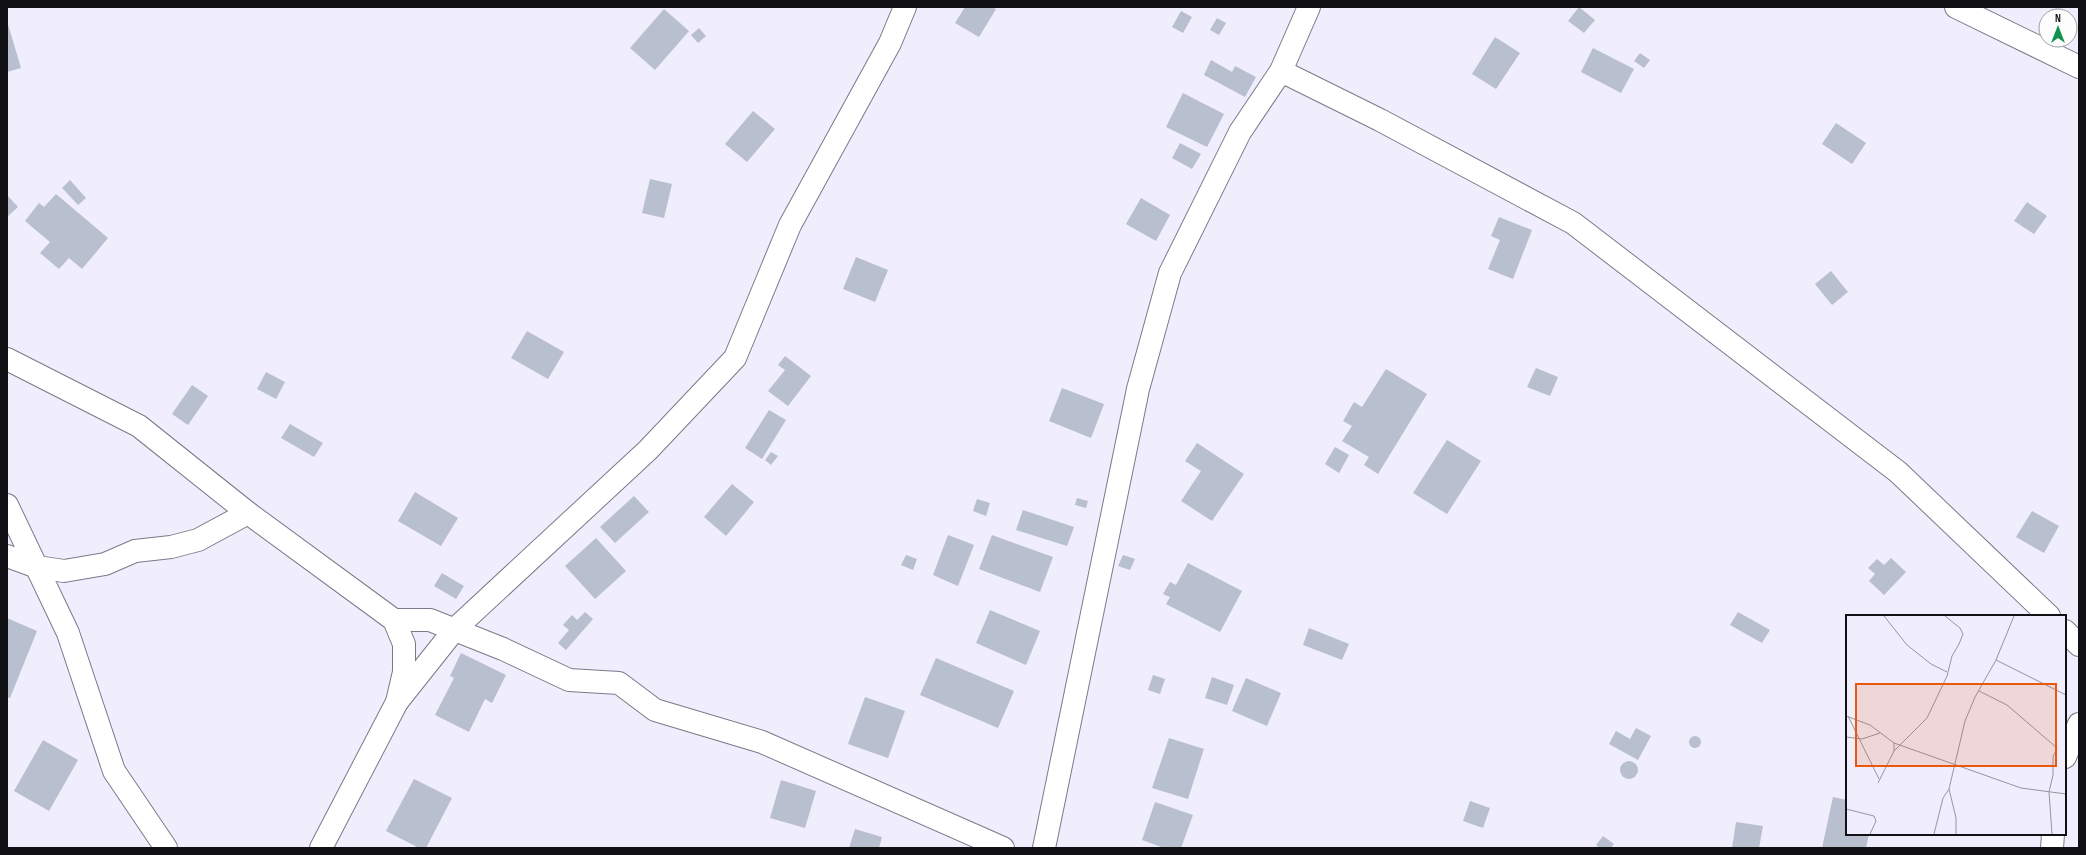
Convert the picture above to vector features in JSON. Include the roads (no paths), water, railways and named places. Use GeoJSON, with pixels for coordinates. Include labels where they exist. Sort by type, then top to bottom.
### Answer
{"type":"FeatureCollection","features":[{"type":"Feature","properties":{"kind":"street"},"geometry":{"type":"LineString","coordinates":[[321,848],[397,702],[455,629],[648,450],[735,358],[790,225],[890,42],[905,7]]}},
{"type":"Feature","properties":{"kind":"street"},"geometry":{"type":"LineString","coordinates":[[1044,848],[1138,389],[1170,273],[1240,132],[1281,70],[1309,7]]}},
{"type":"Feature","properties":{"kind":"street"},"geometry":{"type":"LineString","coordinates":[[1956,7],[2079,67]]}},
{"type":"Feature","properties":{"kind":"street"},"geometry":{"type":"LineString","coordinates":[[1281,70],[1380,120],[1574,223],[1898,472],[2048,615]]}},
{"type":"Feature","properties":{"kind":"street"},"geometry":{"type":"LineString","coordinates":[[7,359],[139,426],[248,513],[394,620],[404,644],[404,672],[397,702]]}},
{"type":"Feature","properties":{"kind":"street"},"geometry":{"type":"LineString","coordinates":[[7,505],[68,634],[114,771],[166,848]]}},
{"type":"Feature","properties":{"kind":"street"},"geometry":{"type":"LineString","coordinates":[[7,556],[37,567],[64,571],[105,564],[135,551],[171,547],[198,540],[248,513]]}},
{"type":"Feature","properties":{"kind":"street"},"geometry":{"type":"LineString","coordinates":[[394,620],[430,620],[503,649],[569,680],[619,683],[655,710],[762,742],[1003,848]]}},
{"type":"Feature","properties":{"kind":"street"},"geometry":{"type":"LineString","coordinates":[[2066,632],[2079,645]]}},
{"type":"Feature","properties":{"kind":"street"},"geometry":{"type":"LineString","coordinates":[[2066,755],[2079,724]]}},
{"type":"Feature","properties":{"kind":"street"},"geometry":{"type":"LineString","coordinates":[[2052,848],[2053,835]]}}]}
